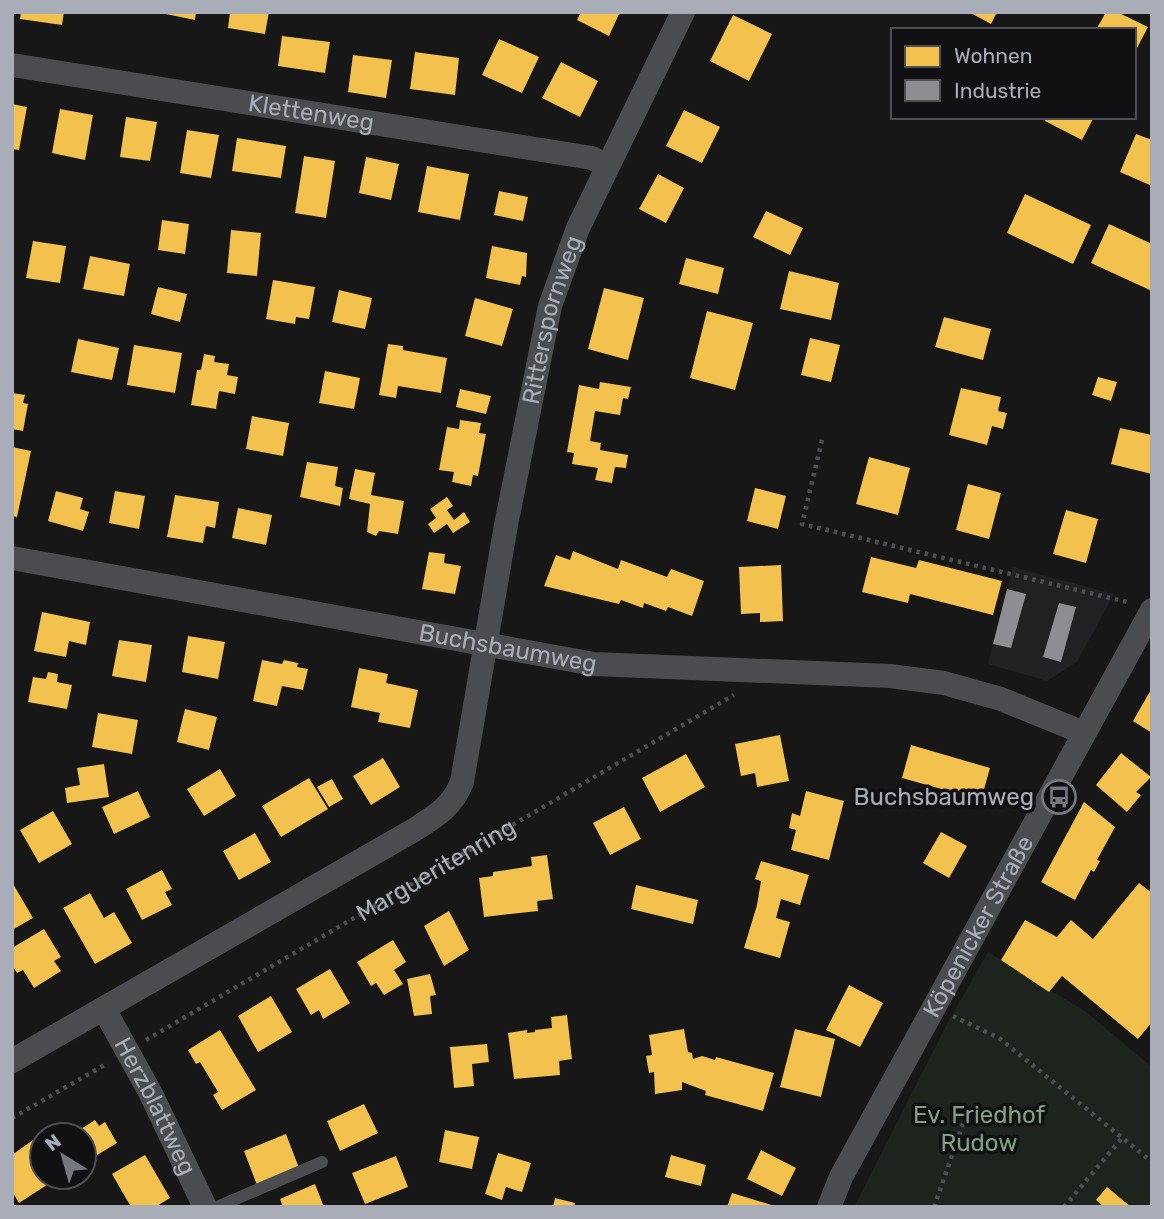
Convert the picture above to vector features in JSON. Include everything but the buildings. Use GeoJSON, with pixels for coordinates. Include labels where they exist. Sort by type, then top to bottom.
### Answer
{"type":"FeatureCollection","features":[{"type":"Feature","properties":{"kind":"street","name":"Ritterspornweg"},"geometry":{"type":"LineString","coordinates":[[487,647],[506,525],[550,306],[578,228],[683,12]]}},
{"type":"Feature","properties":{"kind":"street","name":"Klettenweg"},"geometry":{"type":"LineString","coordinates":[[12,65],[592,158],[607,166]]}},
{"type":"Feature","properties":{"kind":"street","name":"Buchsbaumweg"},"geometry":{"type":"LineString","coordinates":[[12,558],[487,647],[594,664],[890,676],[944,682],[1002,699],[1084,733]]}},
{"type":"Feature","properties":{"kind":"street","name":"Köpenicker Straße"},"geometry":{"type":"LineString","coordinates":[[829,1207],[841,1178],[1152,610]]}},
{"type":"Feature","properties":{"kind":"street","name":"Margueritenring"},"geometry":{"type":"LineString","coordinates":[[12,1061],[445,810],[456,797],[462,782],[487,647]]}},
{"type":"Feature","properties":{"kind":"street","name":"Herzblattweg"},"geometry":{"type":"LineString","coordinates":[[103,1009],[167,1125],[205,1207]]}},
{"type":"Feature","properties":{"kind":"lane"},"geometry":{"type":"LineString","coordinates":[[217,1207],[322,1162]]}},
{"type":"Feature","properties":{"kind":"path"},"geometry":{"type":"LineString","coordinates":[[822,440],[802,524],[1127,602]]}},
{"type":"Feature","properties":{"kind":"path","name":"Margueritenring"},"geometry":{"type":"LineString","coordinates":[[137,1045],[734,695]]}},
{"type":"Feature","properties":{"kind":"path"},"geometry":{"type":"LineString","coordinates":[[949,1014],[999,1038],[1152,1162]]}},
{"type":"Feature","properties":{"kind":"path"},"geometry":{"type":"LineString","coordinates":[[12,1118],[115,1059]]}},
{"type":"Feature","properties":{"kind":"path"},"geometry":{"type":"LineString","coordinates":[[934,1207],[964,1121]]}},
{"type":"Feature","properties":{"kind":"path"},"geometry":{"type":"LineString","coordinates":[[1064,1207],[1122,1138]]}},
{"type":"Feature","properties":{"kind":"shaded area"},"geometry":{"type":"Polygon","coordinates":[[[1013,567],[1114,594],[1077,662],[1047,681],[988,664],[1013,567]]]}},
{"type":"Feature","properties":{"kind":"green space","name":"Ev. Friedhof Rudow"},"geometry":{"type":"Polygon","coordinates":[[[988,952],[1085,1011],[1152,1067],[1152,1207],[854,1207],[948,1022],[988,952]]]}},
{"type":"Feature","properties":{"kind":"place","name":"Buchsbaumweg"},"geometry":{"type":"Point","coordinates":[1059,797]}}]}
